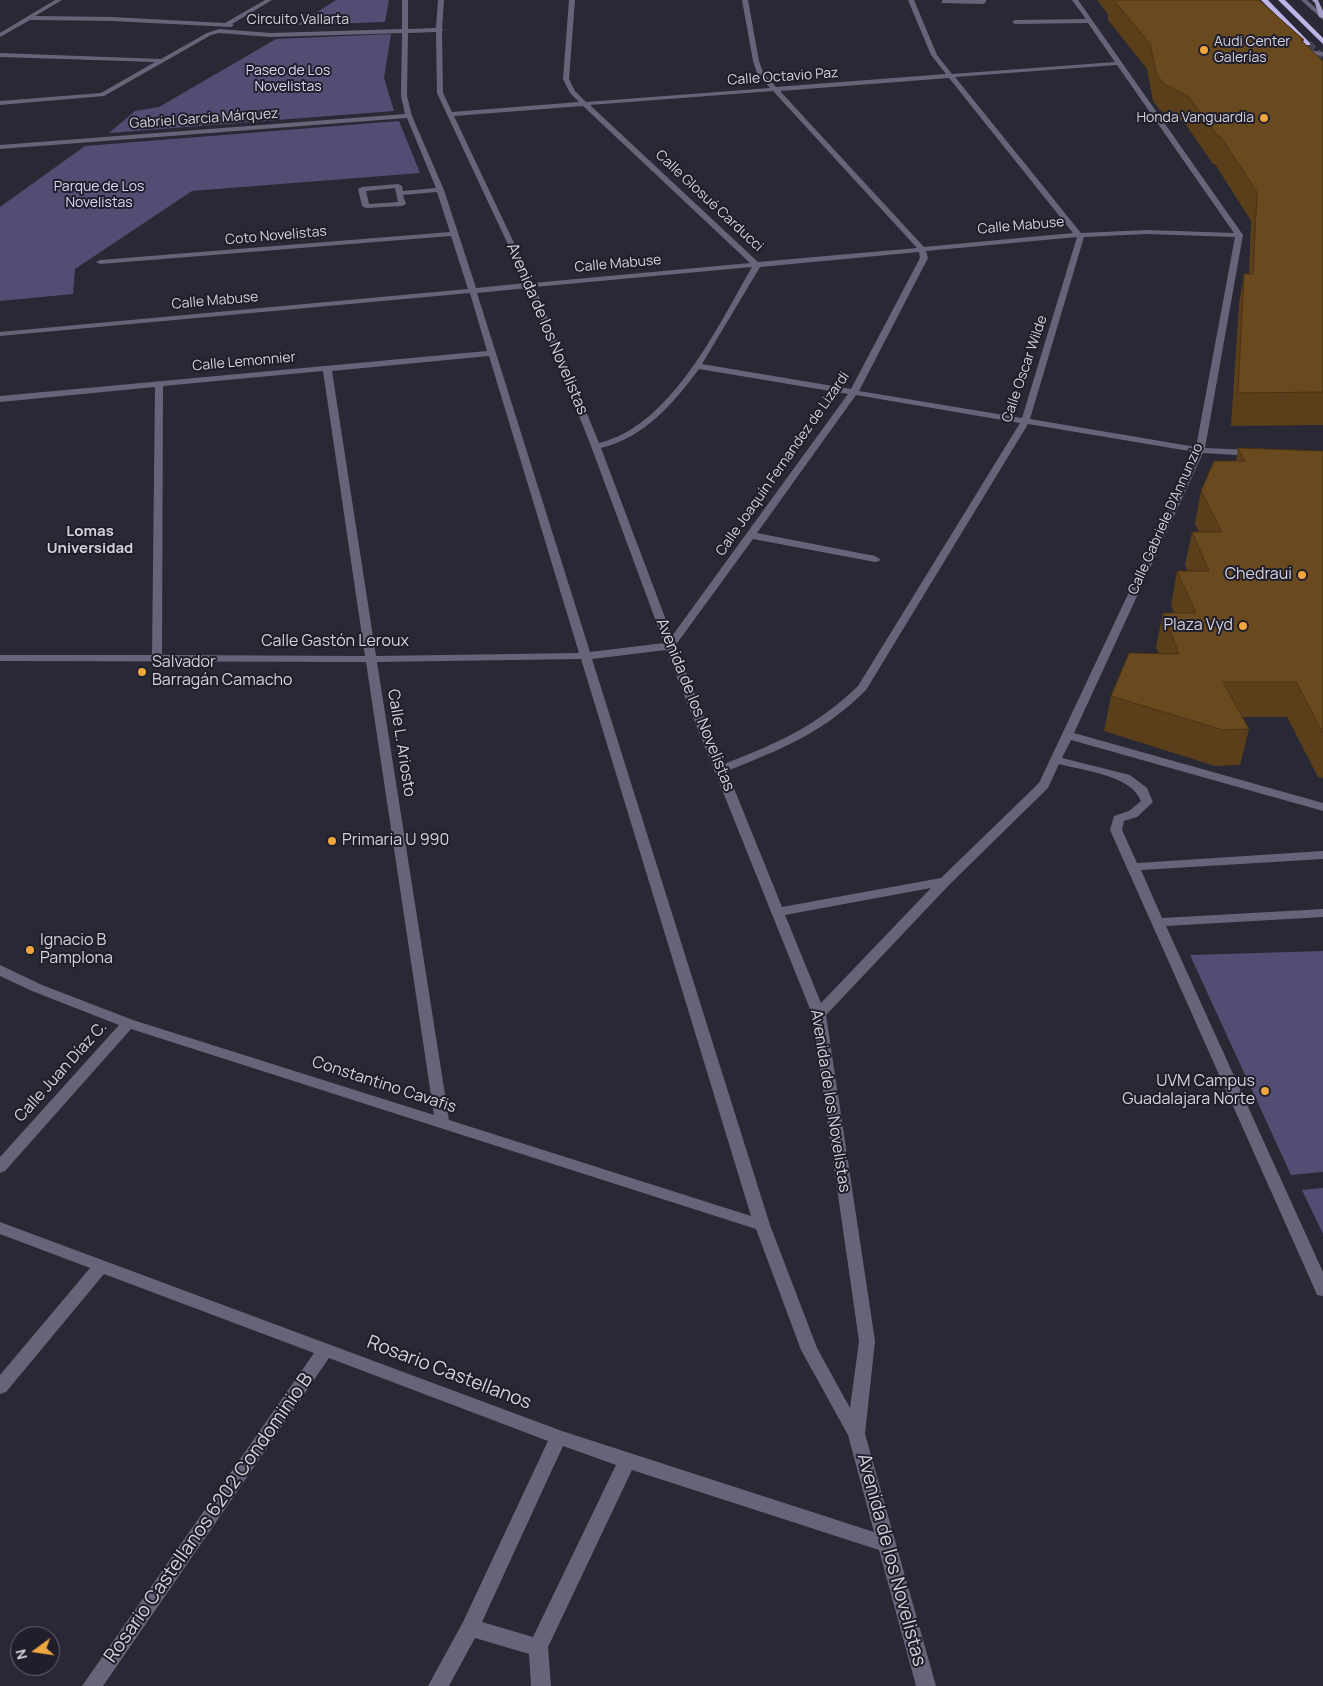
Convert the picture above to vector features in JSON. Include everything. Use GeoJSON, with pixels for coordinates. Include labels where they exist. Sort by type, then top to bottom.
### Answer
{"type":"FeatureCollection","features":[{"type":"Feature","properties":{"kind":"highway"},"geometry":{"type":"LineString","coordinates":[[1264,0],[1308,44]]}},
{"type":"Feature","properties":{"kind":"highway"},"geometry":{"type":"LineString","coordinates":[[1281,0],[1323,42]]}},
{"type":"Feature","properties":{"kind":"main road"},"geometry":{"type":"LineString","coordinates":[[1315,0],[1318,3],[1322,18]]}},
{"type":"Feature","properties":{"kind":"street"},"geometry":{"type":"LineString","coordinates":[[0,35],[59,0]]}},
{"type":"Feature","properties":{"kind":"street","name":"Circuito Vallarta"},"geometry":{"type":"LineString","coordinates":[[226,24],[269,0]]}},
{"type":"Feature","properties":{"kind":"street","name":"Avenida de los Novelistas"},"geometry":{"type":"LineString","coordinates":[[405,0],[404,96],[409,116],[440,190],[473,291],[762,1225],[809,1350],[856,1434],[926,1686]]}},
{"type":"Feature","properties":{"kind":"street","name":"Avenida de los Novelistas"},"geometry":{"type":"LineString","coordinates":[[441,0],[439,10],[440,94],[531,286],[596,446],[670,646],[819,1014],[867,1341],[856,1434]]}},
{"type":"Feature","properties":{"kind":"street","name":"Calle Glosué Carducci"},"geometry":{"type":"LineString","coordinates":[[572,0],[566,78],[572,92],[757,265],[682,387],[645,424],[622,438],[596,446]]}},
{"type":"Feature","properties":{"kind":"street"},"geometry":{"type":"LineString","coordinates":[[745,0],[756,61],[760,73],[922,249]]}},
{"type":"Feature","properties":{"kind":"street"},"geometry":{"type":"LineString","coordinates":[[911,0],[934,55],[1078,234]]}},
{"type":"Feature","properties":{"kind":"street"},"geometry":{"type":"LineString","coordinates":[[942,2],[983,2],[983,0]]}},
{"type":"Feature","properties":{"kind":"street"},"geometry":{"type":"LineString","coordinates":[[1075,0],[1238,235]]}},
{"type":"Feature","properties":{"kind":"street"},"geometry":{"type":"LineString","coordinates":[[1304,0],[1322,18]]}},
{"type":"Feature","properties":{"kind":"street","name":"Circuito Vallarta"},"geometry":{"type":"LineString","coordinates":[[28,18],[122,19],[276,28],[405,28]]}},
{"type":"Feature","properties":{"kind":"street"},"geometry":{"type":"LineString","coordinates":[[1015,22],[1089,21]]}},
{"type":"Feature","properties":{"kind":"street","name":"Circuito Vallarta"},"geometry":{"type":"LineString","coordinates":[[0,103],[102,95],[209,34],[219,31],[271,35],[440,27]]}},
{"type":"Feature","properties":{"kind":"street"},"geometry":{"type":"LineString","coordinates":[[1301,59],[1290,48],[1323,54]]}},
{"type":"Feature","properties":{"kind":"street"},"geometry":{"type":"LineString","coordinates":[[0,55],[163,61]]}},
{"type":"Feature","properties":{"kind":"street"},"geometry":{"type":"LineString","coordinates":[[1310,61],[1323,58]]}},
{"type":"Feature","properties":{"kind":"street","name":"Calle Octavio Paz"},"geometry":{"type":"LineString","coordinates":[[448,114],[1119,63]]}},
{"type":"Feature","properties":{"kind":"street","name":"Gabriel Garcia Márquez"},"geometry":{"type":"LineString","coordinates":[[0,147],[409,116]]}},
{"type":"Feature","properties":{"kind":"street"},"geometry":{"type":"LineString","coordinates":[[398,186],[399,193],[402,204],[366,206],[362,189],[398,186]]}},
{"type":"Feature","properties":{"kind":"street"},"geometry":{"type":"LineString","coordinates":[[399,193],[440,190]]}},
{"type":"Feature","properties":{"kind":"street","name":"Calle Mabuse"},"geometry":{"type":"LineString","coordinates":[[0,334],[1078,234],[1148,232],[1238,235]]}},
{"type":"Feature","properties":{"kind":"street","name":"Coto Novelistas"},"geometry":{"type":"LineString","coordinates":[[100,262],[454,234]]}},
{"type":"Feature","properties":{"kind":"street","name":"Calle Oscar Wilde"},"geometry":{"type":"LineString","coordinates":[[721,769],[787,744],[825,722],[846,706],[862,688],[1025,421],[1081,238],[1078,234]]}},
{"type":"Feature","properties":{"kind":"street","name":"Calle Gabriele D'Annunzio"},"geometry":{"type":"LineString","coordinates":[[819,1014],[945,881],[1044,785],[1200,450],[1238,235]]}},
{"type":"Feature","properties":{"kind":"street","name":"Calle Joaquín Fernandez de Lizardi"},"geometry":{"type":"LineString","coordinates":[[670,646],[854,392],[924,258],[922,249]]}},
{"type":"Feature","properties":{"kind":"street","name":"Calle Lemonnier"},"geometry":{"type":"LineString","coordinates":[[0,399],[492,352]]}},
{"type":"Feature","properties":{"kind":"street"},"geometry":{"type":"LineString","coordinates":[[696,366],[1200,450],[1266,454]]}},
{"type":"Feature","properties":{"kind":"street","name":"Calle L. Ariosto"},"geometry":{"type":"LineString","coordinates":[[327,368],[442,1122]]}},
{"type":"Feature","properties":{"kind":"street"},"geometry":{"type":"LineString","coordinates":[[157,658],[159,384]]}},
{"type":"Feature","properties":{"kind":"street"},"geometry":{"type":"LineString","coordinates":[[750,535],[875,559]]}},
{"type":"Feature","properties":{"kind":"street","name":"Calle Gastón Leroux"},"geometry":{"type":"LineString","coordinates":[[0,658],[371,659],[586,656],[670,646]]}},
{"type":"Feature","properties":{"kind":"street"},"geometry":{"type":"LineString","coordinates":[[1067,735],[1323,807]]}},
{"type":"Feature","properties":{"kind":"street"},"geometry":{"type":"LineString","coordinates":[[1056,760],[1126,778],[1143,791],[1147,802],[1133,814],[1118,819],[1116,830],[1323,1290]]}},
{"type":"Feature","properties":{"kind":"street"},"geometry":{"type":"LineString","coordinates":[[1133,867],[1322,856]]}},
{"type":"Feature","properties":{"kind":"street"},"geometry":{"type":"LineString","coordinates":[[779,912],[945,881]]}},
{"type":"Feature","properties":{"kind":"street"},"geometry":{"type":"LineString","coordinates":[[1158,922],[1323,913]]}},
{"type":"Feature","properties":{"kind":"street","name":"Constantino Cavafis"},"geometry":{"type":"LineString","coordinates":[[0,970],[37,988],[128,1023],[762,1225]]}},
{"type":"Feature","properties":{"kind":"street","name":"Calle Juan Díaz C."},"geometry":{"type":"LineString","coordinates":[[0,1167],[128,1023]]}},
{"type":"Feature","properties":{"kind":"street","name":"Rosario Castellanos"},"geometry":{"type":"LineString","coordinates":[[0,1228],[558,1437],[887,1544]]}},
{"type":"Feature","properties":{"kind":"street"},"geometry":{"type":"LineString","coordinates":[[0,1387],[101,1266]]}},
{"type":"Feature","properties":{"kind":"street","name":"Rosario Castellanos 6202 Condominio B"},"geometry":{"type":"LineString","coordinates":[[92,1686],[326,1349]]}},
{"type":"Feature","properties":{"kind":"street"},"geometry":{"type":"LineString","coordinates":[[438,1686],[470,1628],[558,1437]]}},
{"type":"Feature","properties":{"kind":"street"},"geometry":{"type":"LineString","coordinates":[[541,1686],[538,1647],[626,1460]]}},
{"type":"Feature","properties":{"kind":"street"},"geometry":{"type":"LineString","coordinates":[[470,1628],[538,1647]]}},
{"type":"Feature","properties":{"kind":"green space"},"geometry":{"type":"Polygon","coordinates":[[[336,0],[389,0],[385,22],[297,25],[336,0]]]}},
{"type":"Feature","properties":{"kind":"green space","name":"Paseo de Los Novelistas"},"geometry":{"type":"Polygon","coordinates":[[[391,34],[384,78],[394,111],[109,133],[135,111],[159,107],[276,39],[391,34]]]}},
{"type":"Feature","properties":{"kind":"green space","name":"Parque de Los Novelistas"},"geometry":{"type":"Polygon","coordinates":[[[399,121],[420,173],[192,191],[75,269],[73,294],[0,301],[0,207],[85,146],[399,121]]]}},
{"type":"Feature","properties":{"kind":"green space"},"geometry":{"type":"Polygon","coordinates":[[[1323,951],[1323,1172],[1291,1175],[1190,955],[1323,951]]]}},
{"type":"Feature","properties":{"kind":"green space"},"geometry":{"type":"Polygon","coordinates":[[[1323,1188],[1323,1234],[1302,1190],[1323,1188]]]}},
{"type":"Feature","properties":{"kind":"building"},"geometry":{"type":"Polygon","coordinates":[[[1114,0],[1259,0],[1304,40],[1301,40],[1323,62],[1323,392],[1238,393],[1244,274],[1253,274],[1257,192],[1220,136],[1218,136],[1188,96],[1164,84],[1157,75],[1150,44],[1114,0]]]}},
{"type":"Feature","properties":{"kind":"building"},"geometry":{"type":"Polygon","coordinates":[[[1238,448],[1323,451],[1323,733],[1296,682],[1223,682],[1249,729],[1223,730],[1111,696],[1129,653],[1179,654],[1163,613],[1196,613],[1177,571],[1209,571],[1192,532],[1222,532],[1201,491],[1214,461],[1245,461],[1238,448]]]}},
{"type":"Feature","properties":{"kind":"tunnel"},"geometry":{"type":"LineString","coordinates":[[1308,44],[1323,58]]}},
{"type":"Feature","properties":{"kind":"place","name":"Audi Center Galerías"},"geometry":{"type":"Point","coordinates":[1204,50]}},
{"type":"Feature","properties":{"kind":"place","name":"Honda Vanguardia"},"geometry":{"type":"Point","coordinates":[1264,118]}},
{"type":"Feature","properties":{"kind":"place","name":"Chedraui"},"geometry":{"type":"Point","coordinates":[1302,575]}},
{"type":"Feature","properties":{"kind":"place","name":"Plaza Vyd"},"geometry":{"type":"Point","coordinates":[1243,626]}},
{"type":"Feature","properties":{"kind":"place","name":"Salvador Barragán Camacho"},"geometry":{"type":"Point","coordinates":[142,672]}},
{"type":"Feature","properties":{"kind":"place","name":"Primaria U 990"},"geometry":{"type":"Point","coordinates":[332,841]}},
{"type":"Feature","properties":{"kind":"place","name":"Ignacio B Pamplona"},"geometry":{"type":"Point","coordinates":[30,950]}},
{"type":"Feature","properties":{"kind":"place","name":"UVM Campus Guadalajara Norte"},"geometry":{"type":"Point","coordinates":[1265,1091]}},
{"type":"Feature","properties":{"kind":"district","name":"Lomas Universidad"},"geometry":{"type":"Point","coordinates":[90,540]}}]}
